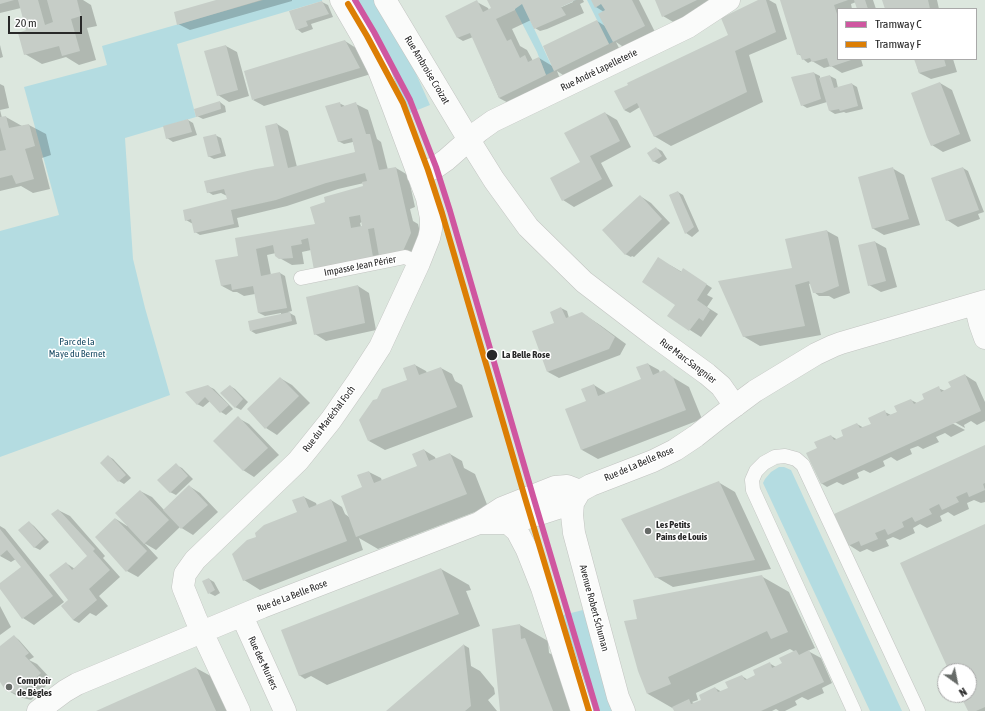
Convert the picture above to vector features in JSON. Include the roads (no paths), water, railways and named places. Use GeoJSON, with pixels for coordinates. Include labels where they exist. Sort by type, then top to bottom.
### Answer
{"type":"FeatureCollection","features":[{"type":"Feature","properties":{"kind":"street"},"geometry":{"type":"LineString","coordinates":[[341,0],[378,68],[418,175]]}},
{"type":"Feature","properties":{"kind":"street","name":"Rue Ambroise Croizat"},"geometry":{"type":"LineString","coordinates":[[385,0],[469,140]]}},
{"type":"Feature","properties":{"kind":"street","name":"Rue André Lapelleterie"},"geometry":{"type":"LineString","coordinates":[[418,175],[436,167],[446,160],[479,131],[493,121],[688,27],[729,0]]}},
{"type":"Feature","properties":{"kind":"street","name":"Rue Marc Sangnier"},"geometry":{"type":"LineString","coordinates":[[469,140],[494,180],[528,227],[584,282],[707,374],[720,386],[735,406]]}},
{"type":"Feature","properties":{"kind":"street","name":"Rue du Maréchal Foch"},"geometry":{"type":"LineString","coordinates":[[202,631],[184,587],[185,574],[195,560],[298,461],[331,420],[380,347],[419,263],[431,229],[431,218],[427,198],[418,175]]}},
{"type":"Feature","properties":{"kind":"street"},"geometry":{"type":"LineString","coordinates":[[735,406],[755,391],[794,367],[841,342],[980,303],[980,324],[985,338]]}},
{"type":"Feature","properties":{"kind":"street","name":"Rue de La Belle Rose"},"geometry":{"type":"LineString","coordinates":[[479,523],[508,523],[533,516],[576,497],[591,485],[653,461],[675,450],[735,406]]}},
{"type":"Feature","properties":{"kind":"street","name":"Rue de La Belle Rose"},"geometry":{"type":"LineString","coordinates":[[38,711],[73,686],[107,671],[202,631],[479,523],[502,508],[555,487],[567,486],[576,497]]}},
{"type":"Feature","properties":{"kind":"street","name":"Avenue Robert Schuman"},"geometry":{"type":"LineString","coordinates":[[576,497],[572,515],[574,533],[616,690],[624,711]]}},
{"type":"Feature","properties":{"kind":"street"},"geometry":{"type":"LineString","coordinates":[[508,523],[517,532],[527,550],[542,588],[582,711]]}},
{"type":"Feature","properties":{"kind":"street","name":"Rue des Muriers"},"geometry":{"type":"LineString","coordinates":[[242,616],[285,711]]}},
{"type":"Feature","properties":{"kind":"street"},"geometry":{"type":"LineString","coordinates":[[202,631],[239,711]]}},
{"type":"Feature","properties":{"kind":"lane","name":"Impasse Jean Périer"},"geometry":{"type":"LineString","coordinates":[[301,278],[405,257],[419,263]]}},
{"type":"Feature","properties":{"kind":"lane"},"geometry":{"type":"LineString","coordinates":[[854,711],[753,490],[752,480],[756,471],[764,463],[775,457],[786,456],[796,459],[803,465],[918,711]]}},
{"type":"Feature","properties":{"kind":"tram line","name":"C"},"geometry":{"type":"LineString","coordinates":[[355,0],[374,32],[410,100],[436,167],[597,711]]}},
{"type":"Feature","properties":{"kind":"tram line","name":"F"},"geometry":{"type":"LineString","coordinates":[[348,4],[403,103],[428,170],[589,711]]}},
{"type":"Feature","properties":{"kind":"place","name":"La Belle Rose"},"geometry":{"type":"Point","coordinates":[492,355]}},
{"type":"Feature","properties":{"kind":"place","name":"Les Petits Pains de Louis"},"geometry":{"type":"Point","coordinates":[648,531]}},
{"type":"Feature","properties":{"kind":"place","name":"Comptoir de Bègles"},"geometry":{"type":"Point","coordinates":[9,687]}},
{"type":"Feature","properties":{"kind":"park label","name":"Parc de la Maye du Bernet"},"geometry":{"type":"Point","coordinates":[77,348]}}]}
